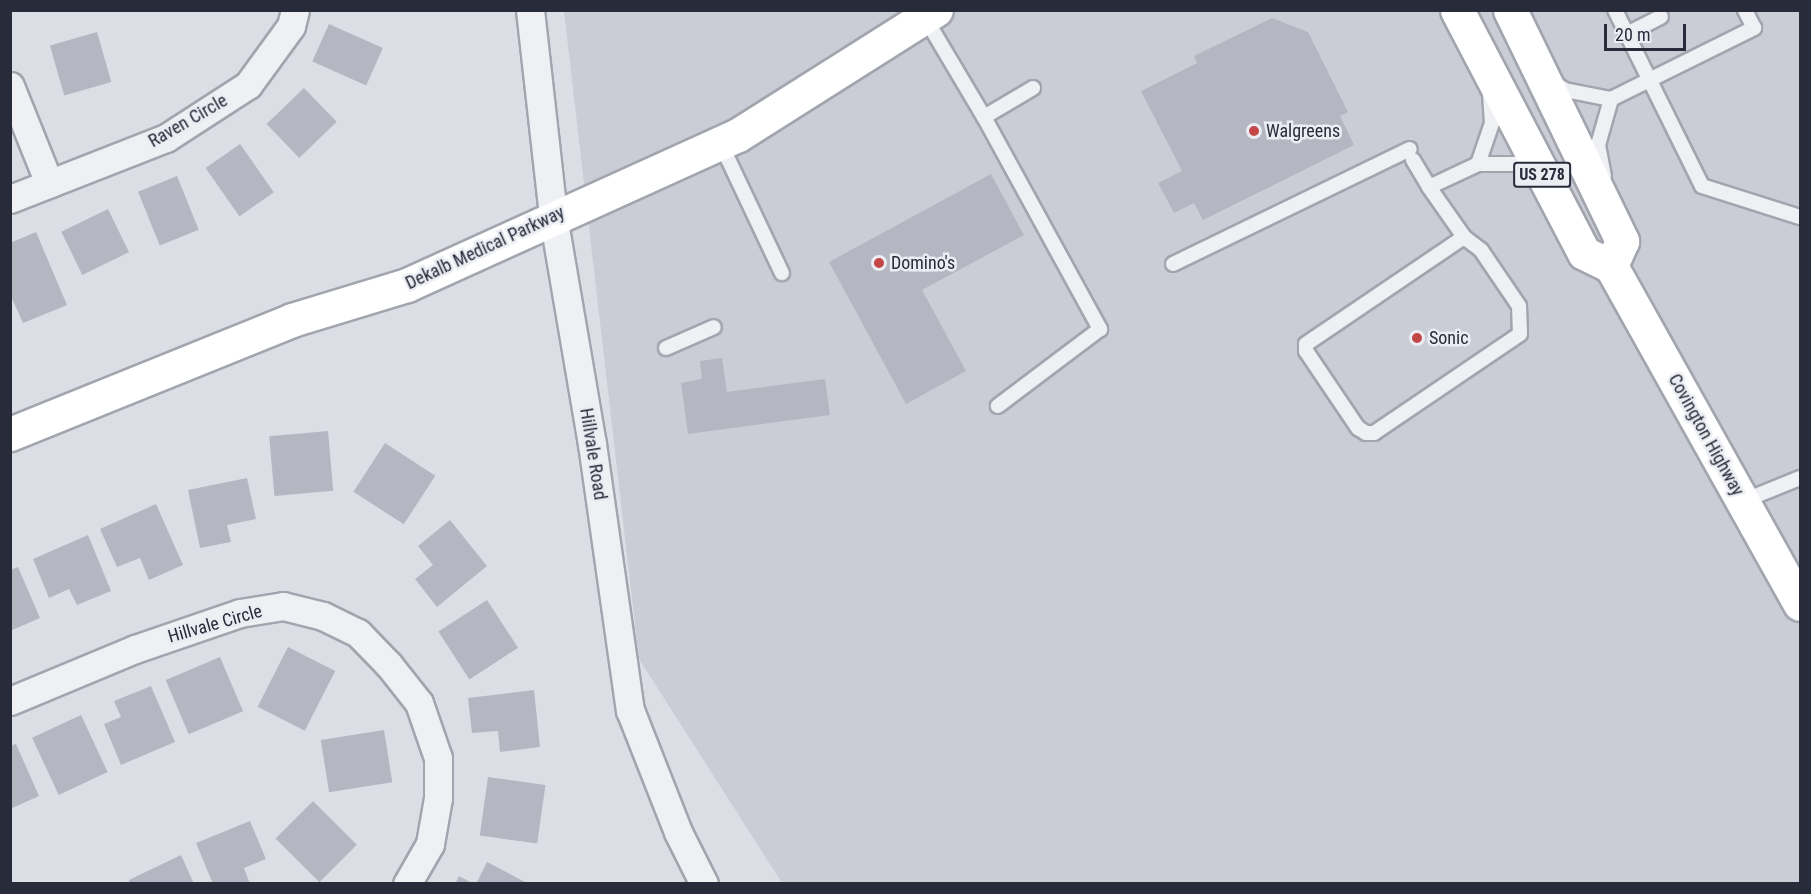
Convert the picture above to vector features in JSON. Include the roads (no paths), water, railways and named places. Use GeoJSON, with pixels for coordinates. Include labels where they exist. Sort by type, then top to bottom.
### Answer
{"type":"FeatureCollection","features":[{"type":"Feature","properties":{"kind":"main road","name":"US 278"},"geometry":{"type":"LineString","coordinates":[[1457,10],[1584,253],[1611,266],[1622,241],[1510,10]]}},
{"type":"Feature","properties":{"kind":"main road","name":"Dekalb Medical Parkway"},"geometry":{"type":"LineString","coordinates":[[10,434],[292,320],[407,285],[553,216],[720,142],[928,13]]}},
{"type":"Feature","properties":{"kind":"main road","name":"Covington Highway"},"geometry":{"type":"LineString","coordinates":[[1611,266],[1800,604]]}},
{"type":"Feature","properties":{"kind":"street","name":"Raven Circle"},"geometry":{"type":"LineString","coordinates":[[10,200],[166,138],[248,86],[291,26],[295,10]]}},
{"type":"Feature","properties":{"kind":"street","name":"Hillvale Road"},"geometry":{"type":"LineString","coordinates":[[530,10],[553,216],[592,444],[630,710],[678,832],[704,884]]}},
{"type":"Feature","properties":{"kind":"street"},"geometry":{"type":"LineString","coordinates":[[10,87],[49,183]]}},
{"type":"Feature","properties":{"kind":"street","name":"Hillvale Circle"},"geometry":{"type":"LineString","coordinates":[[10,701],[135,649],[240,613],[284,606],[323,616],[358,633],[389,665],[419,703],[438,758],[438,798],[430,844],[407,884]]}},
{"type":"Feature","properties":{"kind":"lane"},"geometry":{"type":"LineString","coordinates":[[1616,10],[1702,186],[1800,217]]}},
{"type":"Feature","properties":{"kind":"lane"},"geometry":{"type":"LineString","coordinates":[[1539,73],[1565,90],[1611,99],[1754,28],[1745,10]]}},
{"type":"Feature","properties":{"kind":"lane"},"geometry":{"type":"LineString","coordinates":[[928,13],[1100,329],[998,406]]}},
{"type":"Feature","properties":{"kind":"lane"},"geometry":{"type":"LineString","coordinates":[[1627,34],[1661,17]]}},
{"type":"Feature","properties":{"kind":"lane"},"geometry":{"type":"LineString","coordinates":[[1478,164],[1492,123],[1488,70]]}},
{"type":"Feature","properties":{"kind":"lane"},"geometry":{"type":"LineString","coordinates":[[984,117],[1033,88]]}},
{"type":"Feature","properties":{"kind":"lane"},"geometry":{"type":"LineString","coordinates":[[1610,218],[1598,145],[1611,99]]}},
{"type":"Feature","properties":{"kind":"lane"},"geometry":{"type":"LineString","coordinates":[[720,142],[782,273]]}},
{"type":"Feature","properties":{"kind":"lane"},"geometry":{"type":"LineString","coordinates":[[1173,264],[1412,154],[1429,187],[1464,237],[1480,250],[1519,306],[1520,334],[1374,433],[1358,428],[1306,351],[1306,344],[1464,237]]}},
{"type":"Feature","properties":{"kind":"lane"},"geometry":{"type":"LineString","coordinates":[[1429,187],[1478,164],[1516,164],[1540,172]]}},
{"type":"Feature","properties":{"kind":"lane"},"geometry":{"type":"LineString","coordinates":[[666,348],[714,327]]}},
{"type":"Feature","properties":{"kind":"lane"},"geometry":{"type":"LineString","coordinates":[[1743,501],[1800,478]]}},
{"type":"Feature","properties":{"kind":"place","name":"Walgreens"},"geometry":{"type":"Point","coordinates":[1254,131]}},
{"type":"Feature","properties":{"kind":"place","name":"Domino's"},"geometry":{"type":"Point","coordinates":[879,263]}},
{"type":"Feature","properties":{"kind":"place","name":"Sonic"},"geometry":{"type":"Point","coordinates":[1417,338]}}]}
